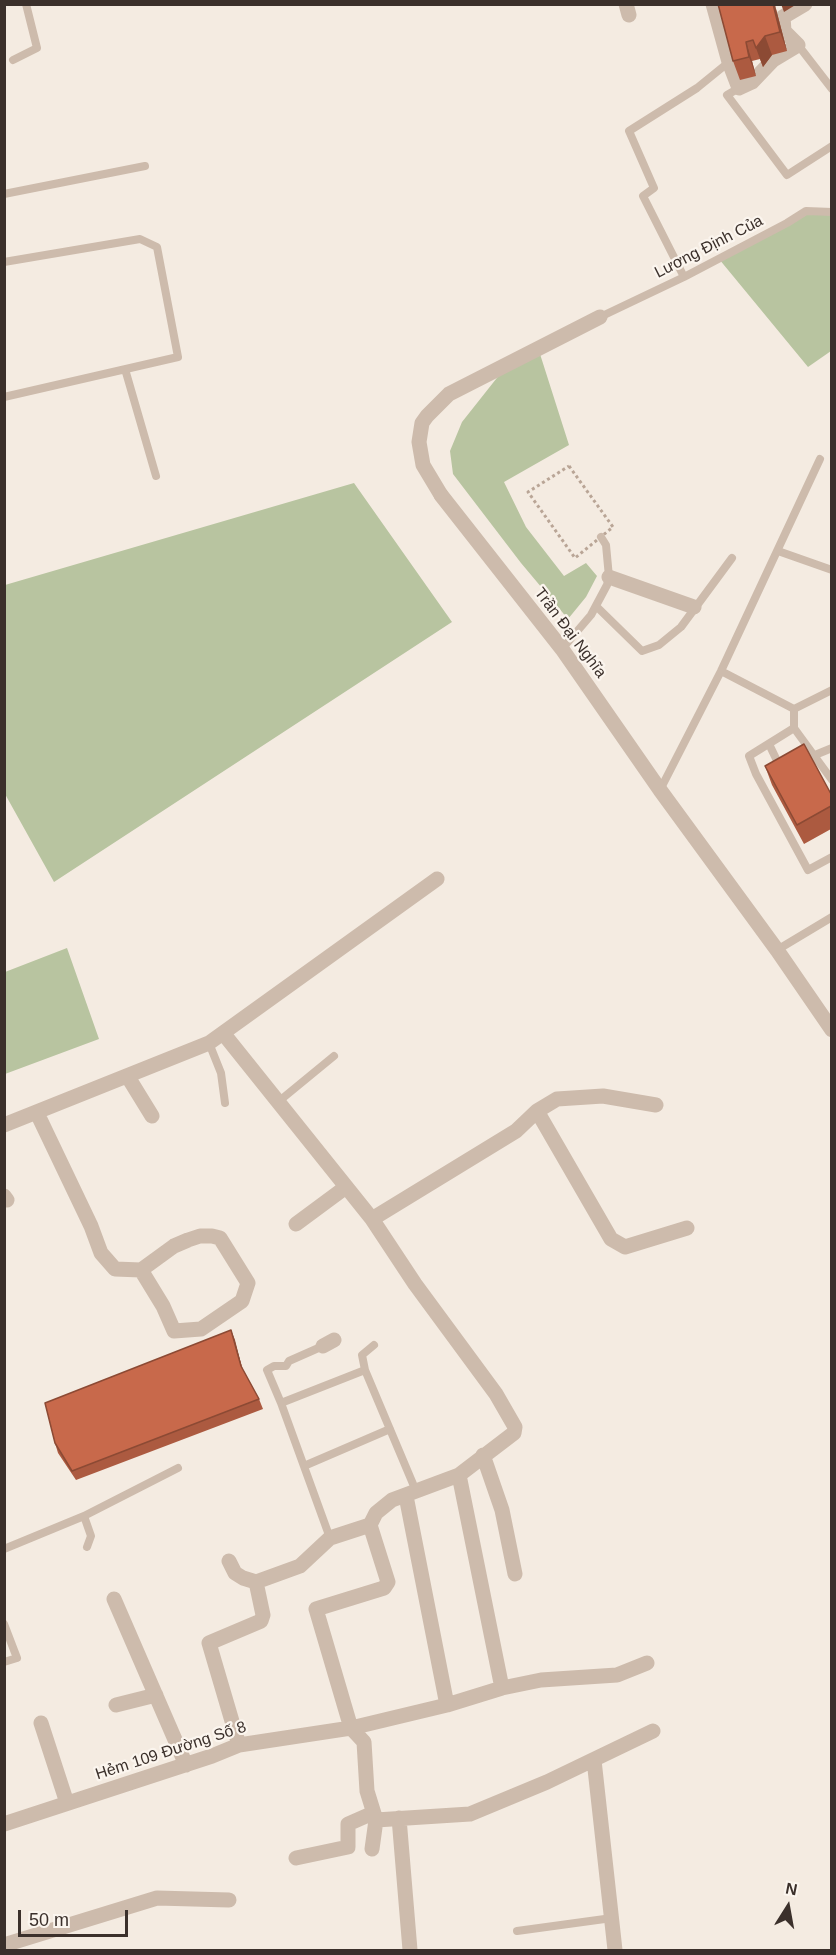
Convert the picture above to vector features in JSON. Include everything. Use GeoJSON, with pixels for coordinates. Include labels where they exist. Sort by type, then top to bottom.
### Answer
{"type":"FeatureCollection","features":[{"type":"Feature","properties":{"kind":"street"},"geometry":{"type":"LineString","coordinates":[[713,4],[729,62],[739,88],[752,82],[773,60],[798,45],[784,31],[783,17],[805,4]]}},
{"type":"Feature","properties":{"kind":"street","name":"Trần Đại Nghĩa"},"geometry":{"type":"LineString","coordinates":[[600,317],[448,394],[422,423],[419,442],[423,465],[441,495],[562,649],[660,790],[777,950],[831,1030]]}},
{"type":"Feature","properties":{"kind":"street"},"geometry":{"type":"LineString","coordinates":[[609,577],[694,607]]}},
{"type":"Feature","properties":{"kind":"street"},"geometry":{"type":"LineString","coordinates":[[4,1125],[129,1077],[209,1043],[437,879]]}},
{"type":"Feature","properties":{"kind":"street"},"geometry":{"type":"LineString","coordinates":[[223,1033],[372,1220],[415,1284],[496,1394],[515,1427],[514,1433],[459,1475],[392,1500],[376,1513],[370,1525],[388,1582],[384,1588],[315,1610],[351,1728],[364,1742],[368,1791],[374,1816],[372,1849]]}},
{"type":"Feature","properties":{"kind":"street"},"geometry":{"type":"LineString","coordinates":[[129,1077],[152,1116]]}},
{"type":"Feature","properties":{"kind":"street"},"geometry":{"type":"LineString","coordinates":[[372,1220],[516,1131],[537,1111],[557,1099],[603,1096],[656,1105]]}},
{"type":"Feature","properties":{"kind":"street"},"geometry":{"type":"LineString","coordinates":[[537,1111],[611,1239],[625,1247],[687,1228]]}},
{"type":"Feature","properties":{"kind":"street"},"geometry":{"type":"LineString","coordinates":[[37,1113],[91,1226],[101,1253],[115,1269],[141,1270],[174,1246],[200,1236],[212,1236],[220,1238],[248,1283],[242,1301],[201,1329],[174,1331],[163,1306],[141,1270]]}},
{"type":"Feature","properties":{"kind":"street"},"geometry":{"type":"LineString","coordinates":[[296,1224],[346,1187]]}},
{"type":"Feature","properties":{"kind":"street"},"geometry":{"type":"LineString","coordinates":[[483,1455],[502,1510],[515,1574]]}},
{"type":"Feature","properties":{"kind":"street"},"geometry":{"type":"LineString","coordinates":[[459,1475],[502,1688]]}},
{"type":"Feature","properties":{"kind":"street"},"geometry":{"type":"LineString","coordinates":[[411,1493],[447,1705]]}},
{"type":"Feature","properties":{"kind":"street"},"geometry":{"type":"LineString","coordinates":[[229,1561],[235,1573],[256,1582],[300,1566],[330,1538],[370,1525]]}},
{"type":"Feature","properties":{"kind":"street"},"geometry":{"type":"LineString","coordinates":[[239,1745],[209,1643],[261,1621],[263,1615],[256,1582]]}},
{"type":"Feature","properties":{"kind":"street"},"geometry":{"type":"LineString","coordinates":[[114,1599],[186,1765]]}},
{"type":"Feature","properties":{"kind":"street","name":"Hẻm 109 Đường Số 8"},"geometry":{"type":"LineString","coordinates":[[4,1824],[186,1765],[239,1745],[351,1728],[541,1680],[617,1675],[647,1663]]}},
{"type":"Feature","properties":{"kind":"street"},"geometry":{"type":"LineString","coordinates":[[116,1704],[156,1695]]}},
{"type":"Feature","properties":{"kind":"street"},"geometry":{"type":"LineString","coordinates":[[41,1723],[68,1803]]}},
{"type":"Feature","properties":{"kind":"street"},"geometry":{"type":"LineString","coordinates":[[296,1858],[348,1847],[348,1824],[374,1816],[399,1818],[470,1814],[547,1782],[653,1731]]}},
{"type":"Feature","properties":{"kind":"street"},"geometry":{"type":"LineString","coordinates":[[594,1760],[615,1950]]}},
{"type":"Feature","properties":{"kind":"street"},"geometry":{"type":"LineString","coordinates":[[399,1818],[410,1950]]}},
{"type":"Feature","properties":{"kind":"street"},"geometry":{"type":"LineString","coordinates":[[4,1945],[157,1898],[229,1900]]}},
{"type":"Feature","properties":{"kind":"lane"},"geometry":{"type":"LineString","coordinates":[[13,60],[38,48],[26,4]]}},
{"type":"Feature","properties":{"kind":"lane"},"geometry":{"type":"LineString","coordinates":[[798,45],[831,89]]}},
{"type":"Feature","properties":{"kind":"lane"},"geometry":{"type":"LineString","coordinates":[[684,278],[643,196],[654,188],[629,131],[697,88],[729,62]]}},
{"type":"Feature","properties":{"kind":"lane"},"geometry":{"type":"LineString","coordinates":[[739,88],[727,95],[788,175],[831,146]]}},
{"type":"Feature","properties":{"kind":"lane"},"geometry":{"type":"LineString","coordinates":[[4,194],[145,166]]}},
{"type":"Feature","properties":{"kind":"lane","name":"Lương Định Của"},"geometry":{"type":"LineString","coordinates":[[600,317],[684,278],[806,211],[831,212]]}},
{"type":"Feature","properties":{"kind":"lane"},"geometry":{"type":"LineString","coordinates":[[4,262],[140,239],[157,247],[178,357],[4,397]]}},
{"type":"Feature","properties":{"kind":"lane"},"geometry":{"type":"LineString","coordinates":[[125,369],[156,476]]}},
{"type":"Feature","properties":{"kind":"lane"},"geometry":{"type":"LineString","coordinates":[[660,790],[721,671],[820,459]]}},
{"type":"Feature","properties":{"kind":"lane"},"geometry":{"type":"LineString","coordinates":[[562,649],[597,607],[609,577],[606,545],[601,537]]}},
{"type":"Feature","properties":{"kind":"lane"},"geometry":{"type":"LineString","coordinates":[[778,550],[831,570]]}},
{"type":"Feature","properties":{"kind":"lane"},"geometry":{"type":"LineString","coordinates":[[597,607],[642,651],[658,645],[681,627],[732,558]]}},
{"type":"Feature","properties":{"kind":"lane"},"geometry":{"type":"LineString","coordinates":[[721,671],[794,709]]}},
{"type":"Feature","properties":{"kind":"lane"},"geometry":{"type":"LineString","coordinates":[[794,709],[831,690]]}},
{"type":"Feature","properties":{"kind":"lane"},"geometry":{"type":"LineString","coordinates":[[794,709],[794,728],[831,780]]}},
{"type":"Feature","properties":{"kind":"lane"},"geometry":{"type":"LineString","coordinates":[[794,728],[749,756],[756,774],[808,870],[831,857]]}},
{"type":"Feature","properties":{"kind":"lane"},"geometry":{"type":"LineString","coordinates":[[768,744],[784,775]]}},
{"type":"Feature","properties":{"kind":"lane"},"geometry":{"type":"LineString","coordinates":[[815,755],[831,748]]}},
{"type":"Feature","properties":{"kind":"lane"},"geometry":{"type":"LineString","coordinates":[[777,950],[831,917]]}},
{"type":"Feature","properties":{"kind":"lane"},"geometry":{"type":"LineString","coordinates":[[209,1043],[220,1073],[225,1103]]}},
{"type":"Feature","properties":{"kind":"lane"},"geometry":{"type":"LineString","coordinates":[[278,1102],[334,1056]]}},
{"type":"Feature","properties":{"kind":"lane"},"geometry":{"type":"LineString","coordinates":[[328,1343],[289,1361],[286,1366],[274,1366],[267,1370],[330,1538]]}},
{"type":"Feature","properties":{"kind":"lane"},"geometry":{"type":"LineString","coordinates":[[374,1345],[362,1355],[364,1370],[390,1428],[411,1493]]}},
{"type":"Feature","properties":{"kind":"lane"},"geometry":{"type":"LineString","coordinates":[[281,1403],[364,1370]]}},
{"type":"Feature","properties":{"kind":"lane"},"geometry":{"type":"LineString","coordinates":[[304,1466],[390,1428]]}},
{"type":"Feature","properties":{"kind":"lane"},"geometry":{"type":"LineString","coordinates":[[4,1549],[84,1516],[178,1468]]}},
{"type":"Feature","properties":{"kind":"lane"},"geometry":{"type":"LineString","coordinates":[[84,1516],[91,1536],[87,1547]]}},
{"type":"Feature","properties":{"kind":"lane"},"geometry":{"type":"LineString","coordinates":[[4,1624],[17,1658],[4,1662]]}},
{"type":"Feature","properties":{"kind":"lane"},"geometry":{"type":"LineString","coordinates":[[517,1931],[612,1918]]}},
{"type":"Feature","properties":{"kind":"path"},"geometry":{"type":"LineString","coordinates":[[569,465],[613,527],[601,537],[574,558],[528,492],[569,465]]}},
{"type":"Feature","properties":{"kind":"green space"},"geometry":{"type":"Polygon","coordinates":[[[807,213],[831,215],[831,351],[808,367],[719,259],[807,213]]]}},
{"type":"Feature","properties":{"kind":"green space"},"geometry":{"type":"Polygon","coordinates":[[[540,354],[569,445],[504,482],[526,527],[564,576],[586,563],[597,576],[586,597],[568,619],[521,563],[453,474],[450,451],[462,422],[500,374],[540,354]]]}},
{"type":"Feature","properties":{"kind":"green space"},"geometry":{"type":"Polygon","coordinates":[[[354,483],[452,622],[54,882],[5,794],[5,585],[354,483]]]}},
{"type":"Feature","properties":{"kind":"green space"},"geometry":{"type":"Polygon","coordinates":[[[67,948],[99,1039],[5,1074],[5,972],[67,948]]]}},
{"type":"Feature","properties":{"kind":"building"},"geometry":{"type":"Polygon","coordinates":[[[718,4],[773,4],[780,32],[765,36],[756,48],[753,40],[746,42],[749,57],[733,61],[718,4]]]}},
{"type":"Feature","properties":{"kind":"building"},"geometry":{"type":"Polygon","coordinates":[[[804,744],[831,794],[831,806],[797,825],[765,766],[804,744]]]}},
{"type":"Feature","properties":{"kind":"building"},"geometry":{"type":"Polygon","coordinates":[[[231,1330],[241,1366],[259,1399],[72,1471],[55,1443],[45,1403],[231,1330]]]}}]}
